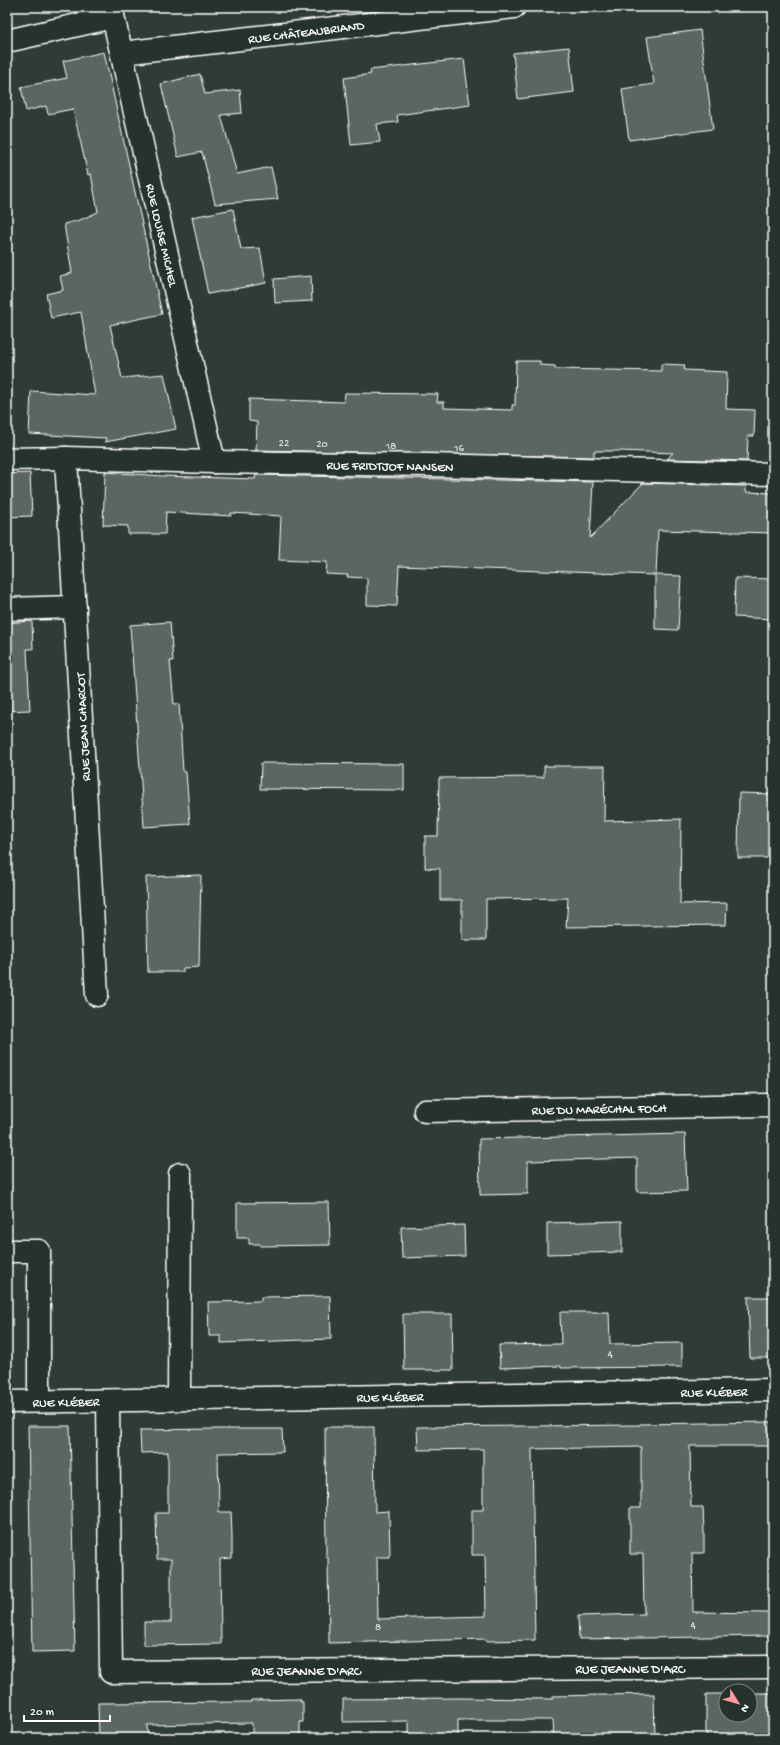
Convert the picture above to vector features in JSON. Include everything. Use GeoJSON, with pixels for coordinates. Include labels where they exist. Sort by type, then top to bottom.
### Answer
{"type":"FeatureCollection","features":[{"type":"Feature","properties":{"kind":"street","name":"RUE CHÂTEAUBRIAND"},"geometry":{"type":"LineString","coordinates":[[122,53],[514,7]]}},
{"type":"Feature","properties":{"kind":"street","name":"RUE LOUISE MICHEL"},"geometry":{"type":"LineString","coordinates":[[112,12],[214,462]]}},
{"type":"Feature","properties":{"kind":"street"},"geometry":{"type":"LineString","coordinates":[[7,41],[112,12]]}},
{"type":"Feature","properties":{"kind":"street","name":"RUE FRIDTJOF NANSEN"},"geometry":{"type":"LineString","coordinates":[[7,459],[66,458],[429,465],[773,474]]}},
{"type":"Feature","properties":{"kind":"street","name":"RUE JEAN CHARCOT"},"geometry":{"type":"LineString","coordinates":[[66,458],[97,995]]}},
{"type":"Feature","properties":{"kind":"street"},"geometry":{"type":"LineString","coordinates":[[7,609],[75,607]]}},
{"type":"Feature","properties":{"kind":"street","name":"RUE DU MARÉCHAL FOCH"},"geometry":{"type":"LineString","coordinates":[[425,1111],[773,1105]]}},
{"type":"Feature","properties":{"kind":"street"},"geometry":{"type":"LineString","coordinates":[[179,1399],[180,1174]]}},
{"type":"Feature","properties":{"kind":"street"},"geometry":{"type":"LineString","coordinates":[[7,1251],[40,1251],[38,1401]]}},
{"type":"Feature","properties":{"kind":"street","name":"RUE KLÉBER"},"geometry":{"type":"LineString","coordinates":[[7,1402],[773,1390]]}},
{"type":"Feature","properties":{"kind":"street","name":"RUE JEANNE D'ARC"},"geometry":{"type":"LineString","coordinates":[[108,1400],[111,1672],[773,1666]]}},
{"type":"Feature","properties":{"kind":"building"},"geometry":{"type":"Polygon","coordinates":[[[700,30],[713,129],[629,140],[622,89],[654,84],[647,37],[700,30]]]}},
{"type":"Feature","properties":{"kind":"building"},"geometry":{"type":"Polygon","coordinates":[[[569,47],[574,92],[518,99],[513,53],[569,47]]]}},
{"type":"Feature","properties":{"kind":"building"},"geometry":{"type":"Polygon","coordinates":[[[104,52],[162,314],[110,325],[122,378],[164,374],[176,429],[105,442],[106,438],[29,434],[31,391],[95,395],[81,312],[51,318],[46,294],[63,290],[60,276],[72,273],[64,224],[80,220],[98,212],[91,174],[88,175],[73,109],[48,114],[46,106],[26,111],[21,87],[67,78],[63,61],[104,52]]]}},
{"type":"Feature","properties":{"kind":"building"},"geometry":{"type":"Polygon","coordinates":[[[464,59],[470,105],[397,115],[398,122],[377,124],[380,142],[351,145],[344,78],[371,74],[370,70],[464,59]]]}},
{"type":"Feature","properties":{"kind":"building"},"geometry":{"type":"Polygon","coordinates":[[[200,74],[205,94],[240,90],[242,113],[221,115],[237,174],[271,167],[278,199],[215,204],[202,152],[178,157],[161,84],[200,74]]]}},
{"type":"Feature","properties":{"kind":"building"},"geometry":{"type":"Polygon","coordinates":[[[233,209],[241,249],[260,248],[266,283],[208,294],[192,217],[233,209]]]}},
{"type":"Feature","properties":{"kind":"building"},"geometry":{"type":"Polygon","coordinates":[[[311,276],[312,301],[275,303],[274,279],[311,276]]]}},
{"type":"Feature","properties":{"kind":"building"},"geometry":{"type":"Polygon","coordinates":[[[516,361],[540,361],[540,365],[555,366],[555,369],[661,371],[661,364],[685,365],[684,370],[727,372],[726,409],[755,410],[754,436],[748,436],[747,461],[667,459],[673,453],[620,451],[594,451],[594,457],[256,450],[257,422],[249,421],[249,399],[344,402],[345,393],[438,394],[437,402],[444,402],[444,408],[512,410],[512,405],[515,405],[516,361]]]}},
{"type":"Feature","properties":{"kind":"building"},"geometry":{"type":"Polygon","coordinates":[[[105,472],[163,476],[255,479],[256,475],[593,482],[590,538],[643,483],[746,486],[746,492],[773,493],[773,533],[658,530],[656,575],[681,576],[678,630],[655,629],[655,575],[399,566],[397,606],[367,605],[367,578],[326,574],[327,562],[279,560],[281,516],[231,513],[231,516],[166,512],[165,534],[128,534],[128,526],[103,525],[105,472]]]}},
{"type":"Feature","properties":{"kind":"building"},"geometry":{"type":"Polygon","coordinates":[[[30,473],[32,516],[7,517],[7,474],[30,473]]]}},
{"type":"Feature","properties":{"kind":"building"},"geometry":{"type":"Polygon","coordinates":[[[735,578],[773,579],[773,619],[734,617],[735,578]]]}},
{"type":"Feature","properties":{"kind":"building"},"geometry":{"type":"Polygon","coordinates":[[[32,621],[33,649],[27,649],[30,710],[7,711],[7,623],[32,621]]]}},
{"type":"Feature","properties":{"kind":"building"},"geometry":{"type":"Polygon","coordinates":[[[170,622],[173,661],[170,661],[174,704],[179,704],[183,772],[186,772],[190,824],[144,827],[130,625],[170,622]]]}},
{"type":"Feature","properties":{"kind":"building"},"geometry":{"type":"Polygon","coordinates":[[[261,763],[404,764],[404,790],[260,789],[261,763]]]}},
{"type":"Feature","properties":{"kind":"building"},"geometry":{"type":"Polygon","coordinates":[[[544,766],[605,766],[604,821],[681,819],[680,904],[727,903],[726,925],[566,927],[568,898],[486,899],[486,940],[462,940],[462,900],[440,900],[440,869],[425,868],[425,836],[438,836],[439,778],[544,777],[544,766]]]}},
{"type":"Feature","properties":{"kind":"building"},"geometry":{"type":"Polygon","coordinates":[[[739,793],[773,794],[773,858],[738,858],[739,793]]]}},
{"type":"Feature","properties":{"kind":"building"},"geometry":{"type":"Polygon","coordinates":[[[201,875],[199,967],[183,968],[183,972],[148,972],[146,877],[201,875]]]}},
{"type":"Feature","properties":{"kind":"building"},"geometry":{"type":"Polygon","coordinates":[[[685,1134],[687,1191],[637,1192],[637,1158],[528,1161],[528,1194],[480,1195],[479,1139],[685,1134]]]}},
{"type":"Feature","properties":{"kind":"building"},"geometry":{"type":"Polygon","coordinates":[[[329,1202],[330,1245],[260,1246],[260,1244],[249,1244],[249,1238],[237,1238],[237,1203],[329,1202]]]}},
{"type":"Feature","properties":{"kind":"building"},"geometry":{"type":"Polygon","coordinates":[[[622,1221],[622,1252],[547,1254],[547,1223],[622,1221]]]}},
{"type":"Feature","properties":{"kind":"building"},"geometry":{"type":"Polygon","coordinates":[[[464,1225],[465,1256],[402,1258],[401,1227],[464,1225]]]}},
{"type":"Feature","properties":{"kind":"building"},"geometry":{"type":"Polygon","coordinates":[[[330,1296],[331,1339],[221,1343],[221,1336],[209,1336],[208,1302],[261,1301],[261,1297],[330,1296]]]}},
{"type":"Feature","properties":{"kind":"building"},"geometry":{"type":"Polygon","coordinates":[[[748,1297],[773,1297],[773,1358],[750,1358],[748,1297]]]}},
{"type":"Feature","properties":{"kind":"building"},"geometry":{"type":"Polygon","coordinates":[[[560,1312],[609,1312],[610,1344],[682,1343],[682,1367],[561,1368],[561,1366],[500,1368],[499,1345],[561,1344],[560,1312]]]}},
{"type":"Feature","properties":{"kind":"building"},"geometry":{"type":"Polygon","coordinates":[[[403,1314],[452,1314],[453,1370],[404,1370],[403,1314]]]}},
{"type":"Feature","properties":{"kind":"building"},"geometry":{"type":"Polygon","coordinates":[[[773,1422],[773,1446],[690,1446],[691,1507],[703,1507],[704,1531],[704,1553],[692,1553],[693,1612],[769,1613],[769,1636],[579,1639],[578,1616],[644,1614],[643,1554],[630,1554],[630,1508],[641,1508],[641,1447],[532,1449],[535,1640],[486,1641],[486,1639],[329,1643],[328,1557],[326,1557],[325,1427],[374,1427],[375,1512],[389,1511],[390,1557],[377,1557],[378,1619],[486,1616],[485,1555],[472,1555],[472,1510],[483,1510],[483,1449],[418,1450],[417,1427],[773,1422]]]}},
{"type":"Feature","properties":{"kind":"building"},"geometry":{"type":"Polygon","coordinates":[[[28,1426],[70,1426],[75,1651],[32,1652],[28,1426]]]}},
{"type":"Feature","properties":{"kind":"building"},"geometry":{"type":"Polygon","coordinates":[[[282,1429],[283,1452],[218,1453],[219,1512],[231,1512],[232,1535],[232,1558],[220,1559],[221,1644],[144,1645],[144,1622],[171,1622],[171,1559],[157,1559],[156,1513],[168,1513],[168,1452],[141,1453],[140,1430],[282,1429]]]}},
{"type":"Feature","properties":{"kind":"building"},"geometry":{"type":"Polygon","coordinates":[[[758,1693],[773,1693],[773,1735],[706,1736],[706,1694],[718,1694],[718,1723],[758,1723],[758,1693]]]}},
{"type":"Feature","properties":{"kind":"building"},"geometry":{"type":"Polygon","coordinates":[[[654,1694],[655,1737],[554,1738],[553,1720],[458,1720],[458,1738],[409,1738],[409,1721],[343,1722],[343,1699],[553,1699],[553,1696],[654,1694]]]}},
{"type":"Feature","properties":{"kind":"building"},"geometry":{"type":"Polygon","coordinates":[[[300,1699],[300,1702],[303,1702],[303,1722],[300,1722],[300,1738],[252,1738],[252,1723],[147,1725],[148,1738],[99,1738],[98,1703],[251,1702],[251,1700],[300,1699]]]}}]}
